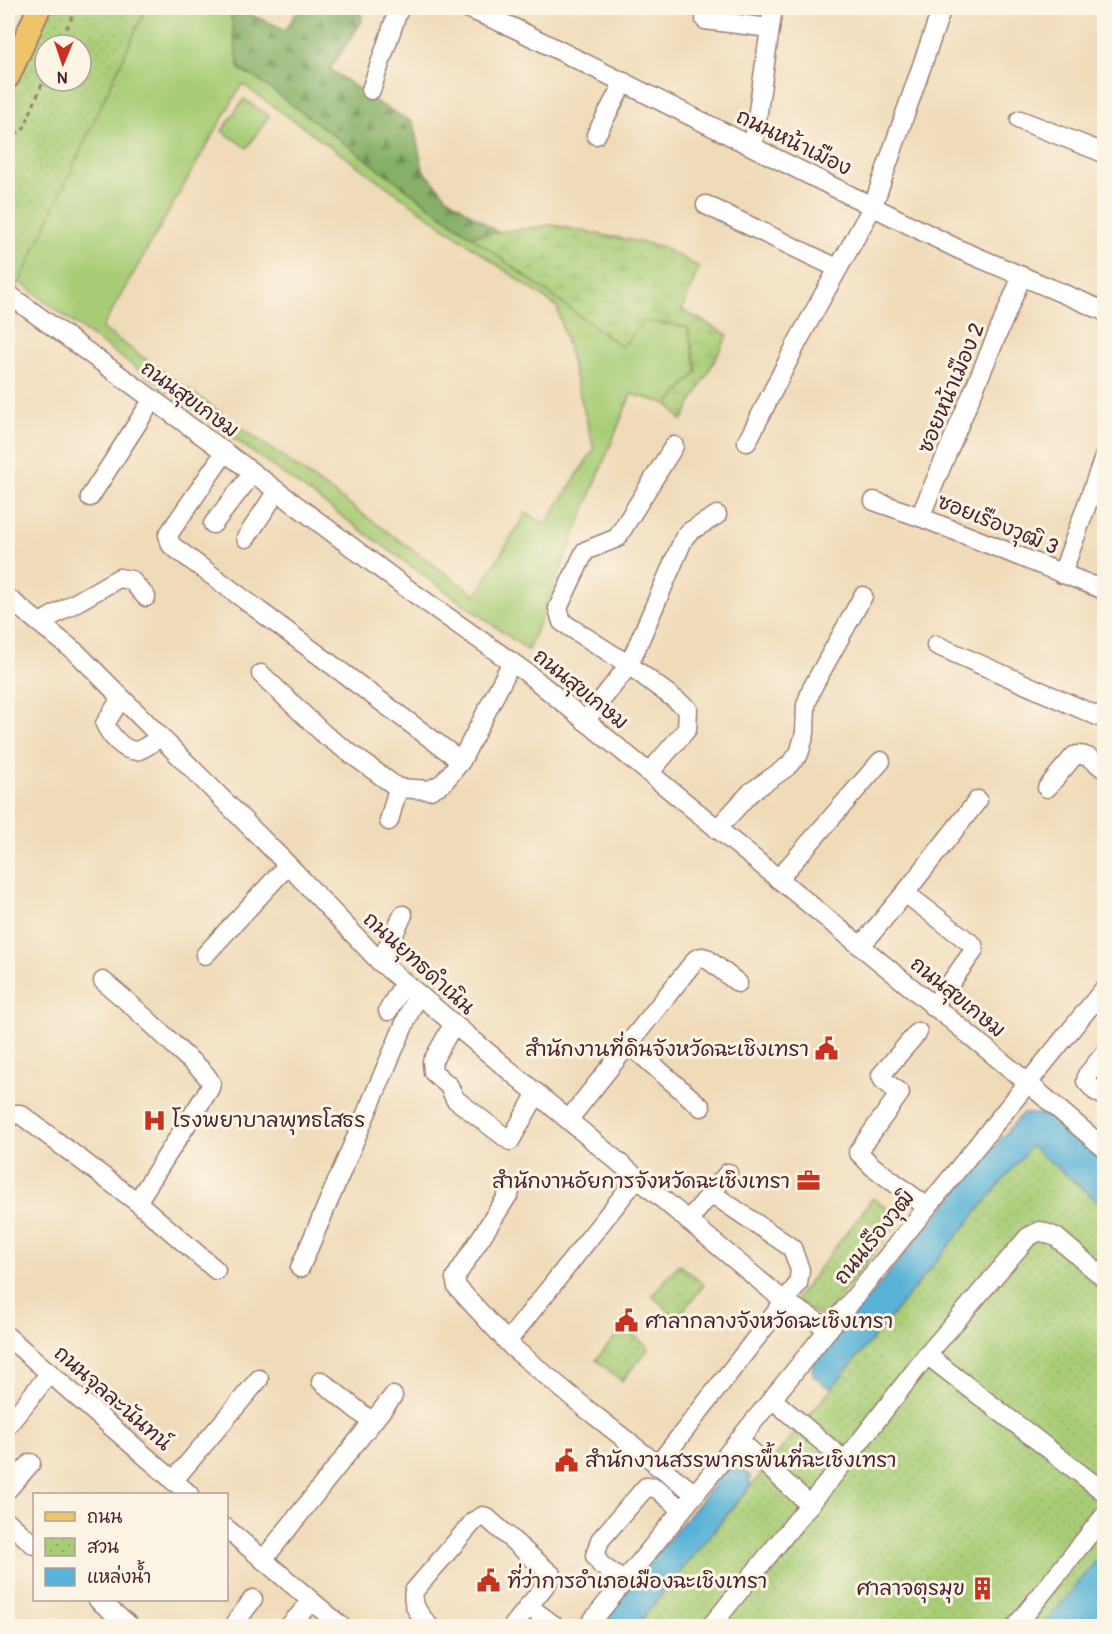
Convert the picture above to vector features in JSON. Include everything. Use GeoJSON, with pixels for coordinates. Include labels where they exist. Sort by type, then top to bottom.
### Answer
{"type":"FeatureCollection","features":[{"type":"Feature","properties":{"kind":"main road"},"geometry":{"type":"LineString","coordinates":[[8,77],[39,8]]}},
{"type":"Feature","properties":{"kind":"street"},"geometry":{"type":"LineString","coordinates":[[371,90],[399,8]]}},
{"type":"Feature","properties":{"kind":"street","name":"ถนนหน้าเมือง"},"geometry":{"type":"LineString","coordinates":[[467,8],[514,28],[958,249],[1104,311]]}},
{"type":"Feature","properties":{"kind":"street"},"geometry":{"type":"LineString","coordinates":[[753,146],[773,8]]}},
{"type":"Feature","properties":{"kind":"street"},"geometry":{"type":"LineString","coordinates":[[747,442],[799,339],[873,206],[942,8]]}},
{"type":"Feature","properties":{"kind":"street"},"geometry":{"type":"LineString","coordinates":[[705,20],[770,28]]}},
{"type":"Feature","properties":{"kind":"street"},"geometry":{"type":"LineString","coordinates":[[596,135],[624,82]]}},
{"type":"Feature","properties":{"kind":"street"},"geometry":{"type":"LineString","coordinates":[[1020,120],[1104,153]]}},
{"type":"Feature","properties":{"kind":"street"},"geometry":{"type":"LineString","coordinates":[[706,205],[837,268]]}},
{"type":"Feature","properties":{"kind":"street","name":"ซอยหน้าเมือง 2"},"geometry":{"type":"LineString","coordinates":[[920,517],[1022,276]]}},
{"type":"Feature","properties":{"kind":"street","name":"ถนนสุขเกษม"},"geometry":{"type":"LineString","coordinates":[[8,294],[278,491],[405,587],[512,662],[1028,1083],[1104,1148]]}},
{"type":"Feature","properties":{"kind":"street"},"geometry":{"type":"LineString","coordinates":[[90,497],[153,399]]}},
{"type":"Feature","properties":{"kind":"street"},"geometry":{"type":"LineString","coordinates":[[650,774],[687,729],[688,709],[629,665],[562,622],[558,608],[585,551],[616,538],[674,447]]}},
{"type":"Feature","properties":{"kind":"street"},"geometry":{"type":"LineString","coordinates":[[225,452],[168,536],[171,545],[461,761]]}},
{"type":"Feature","properties":{"kind":"street"},"geometry":{"type":"LineString","coordinates":[[1062,574],[1104,457]]}},
{"type":"Feature","properties":{"kind":"street"},"geometry":{"type":"LineString","coordinates":[[213,524],[253,473]]}},
{"type":"Feature","properties":{"kind":"street"},"geometry":{"type":"LineString","coordinates":[[246,538],[278,491]]}},
{"type":"Feature","properties":{"kind":"street","name":"ซอยเรืองวุฒิ 3"},"geometry":{"type":"LineString","coordinates":[[874,501],[1104,590]]}},
{"type":"Feature","properties":{"kind":"street"},"geometry":{"type":"LineString","coordinates":[[585,721],[629,665],[684,538],[689,532],[717,515]]}},
{"type":"Feature","properties":{"kind":"street"},"geometry":{"type":"LineString","coordinates":[[40,623],[119,578],[132,580],[146,597]]}},
{"type":"Feature","properties":{"kind":"street"},"geometry":{"type":"LineString","coordinates":[[717,829],[751,792],[787,767],[799,754],[805,733],[806,705],[812,688],[863,596]]}},
{"type":"Feature","properties":{"kind":"street","name":"ถนนยุทธดำเนิน"},"geometry":{"type":"LineString","coordinates":[[8,598],[78,654],[288,865],[380,962],[410,989],[784,1301],[829,1329]]}},
{"type":"Feature","properties":{"kind":"street"},"geometry":{"type":"LineString","coordinates":[[936,645],[1104,719]]}},
{"type":"Feature","properties":{"kind":"street"},"geometry":{"type":"LineString","coordinates":[[261,674],[325,735],[398,788],[430,790],[443,783],[461,761],[512,662]]}},
{"type":"Feature","properties":{"kind":"street"},"geometry":{"type":"LineString","coordinates":[[121,698],[105,724],[109,734],[129,750],[134,751],[140,750],[161,737]]}},
{"type":"Feature","properties":{"kind":"street"},"geometry":{"type":"LineString","coordinates":[[1047,788],[1074,756],[1084,754],[1104,769]]}},
{"type":"Feature","properties":{"kind":"street"},"geometry":{"type":"LineString","coordinates":[[778,879],[881,761]]}},
{"type":"Feature","properties":{"kind":"street"},"geometry":{"type":"LineString","coordinates":[[389,821],[398,788]]}},
{"type":"Feature","properties":{"kind":"street"},"geometry":{"type":"LineString","coordinates":[[861,946],[978,800]]}},
{"type":"Feature","properties":{"kind":"street"},"geometry":{"type":"LineString","coordinates":[[205,955],[288,865]]}},
{"type":"Feature","properties":{"kind":"street"},"geometry":{"type":"LineString","coordinates":[[905,893],[973,945],[974,949],[933,1007]]}},
{"type":"Feature","properties":{"kind":"street"},"geometry":{"type":"LineString","coordinates":[[380,962],[403,915]]}},
{"type":"Feature","properties":{"kind":"street"},"geometry":{"type":"LineString","coordinates":[[568,1119],[696,959],[706,958],[738,983]]}},
{"type":"Feature","properties":{"kind":"street"},"geometry":{"type":"LineString","coordinates":[[103,981],[150,1020],[208,1076],[211,1083],[137,1202]]}},
{"type":"Feature","properties":{"kind":"street"},"geometry":{"type":"LineString","coordinates":[[388,1011],[410,989]]}},
{"type":"Feature","properties":{"kind":"street"},"geometry":{"type":"LineString","coordinates":[[300,1268],[410,989]]}},
{"type":"Feature","properties":{"kind":"street","name":"ถนนเรืองวุฒิ"},"geometry":{"type":"LineString","coordinates":[[588,1626],[1104,989]]}},
{"type":"Feature","properties":{"kind":"street"},"geometry":{"type":"LineString","coordinates":[[453,1024],[432,1062],[432,1068],[436,1076],[449,1086],[455,1099],[510,1142],[537,1093]]}},
{"type":"Feature","properties":{"kind":"street"},"geometry":{"type":"LineString","coordinates":[[918,1032],[881,1075],[883,1080],[900,1093],[858,1152],[872,1166],[927,1207]]}},
{"type":"Feature","properties":{"kind":"street"},"geometry":{"type":"LineString","coordinates":[[629,1044],[701,1107]]}},
{"type":"Feature","properties":{"kind":"street"},"geometry":{"type":"LineString","coordinates":[[1104,1054],[1087,1074],[1086,1081],[1095,1091],[1104,1096]]}},
{"type":"Feature","properties":{"kind":"street"},"geometry":{"type":"LineString","coordinates":[[8,1120],[10,1114],[20,1114],[137,1202],[216,1270]]}},
{"type":"Feature","properties":{"kind":"street"},"geometry":{"type":"LineString","coordinates":[[688,1221],[728,1173]]}},
{"type":"Feature","properties":{"kind":"street"},"geometry":{"type":"LineString","coordinates":[[507,1342],[637,1178]]}},
{"type":"Feature","properties":{"kind":"street"},"geometry":{"type":"LineString","coordinates":[[510,1192],[455,1278],[457,1287],[507,1342],[657,1466],[695,1494]]}},
{"type":"Feature","properties":{"kind":"street"},"geometry":{"type":"LineString","coordinates":[[657,1466],[798,1284],[800,1270],[792,1248],[711,1193]]}},
{"type":"Feature","properties":{"kind":"street"},"geometry":{"type":"LineString","coordinates":[[711,1626],[845,1461],[927,1355],[1028,1237],[1040,1232],[1056,1237],[1104,1278]]}},
{"type":"Feature","properties":{"kind":"street","name":"ถนนจุลละนันทน์"},"geometry":{"type":"LineString","coordinates":[[8,1336],[188,1493]]}},
{"type":"Feature","properties":{"kind":"street"},"geometry":{"type":"LineString","coordinates":[[927,1355],[1104,1492]]}},
{"type":"Feature","properties":{"kind":"street"},"geometry":{"type":"LineString","coordinates":[[8,1425],[50,1373]]}},
{"type":"Feature","properties":{"kind":"street"},"geometry":{"type":"LineString","coordinates":[[173,1481],[260,1379]]}},
{"type":"Feature","properties":{"kind":"street"},"geometry":{"type":"LineString","coordinates":[[321,1381],[372,1422]]}},
{"type":"Feature","properties":{"kind":"street"},"geometry":{"type":"LineString","coordinates":[[263,1560],[393,1396]]}},
{"type":"Feature","properties":{"kind":"street"},"geometry":{"type":"LineString","coordinates":[[772,1399],[845,1461]]}},
{"type":"Feature","properties":{"kind":"street"},"geometry":{"type":"LineString","coordinates":[[739,1440],[810,1504]]}},
{"type":"Feature","properties":{"kind":"street"},"geometry":{"type":"LineString","coordinates":[[8,1489],[31,1463]]}},
{"type":"Feature","properties":{"kind":"street"},"geometry":{"type":"LineString","coordinates":[[624,1582],[601,1565],[595,1556],[600,1540],[646,1487],[656,1488],[682,1510]]}},
{"type":"Feature","properties":{"kind":"street"},"geometry":{"type":"LineString","coordinates":[[429,1626],[417,1611],[413,1600],[414,1591],[474,1521],[482,1516],[550,1571],[551,1578],[513,1626]]}},
{"type":"Feature","properties":{"kind":"street"},"geometry":{"type":"LineString","coordinates":[[1022,1625],[1104,1516]]}},
{"type":"Feature","properties":{"kind":"street"},"geometry":{"type":"LineString","coordinates":[[8,1522],[33,1544]]}},
{"type":"Feature","properties":{"kind":"street"},"geometry":{"type":"LineString","coordinates":[[228,1530],[341,1626]]}},
{"type":"Feature","properties":{"kind":"street"},"geometry":{"type":"LineString","coordinates":[[233,1626],[253,1599]]}},
{"type":"Feature","properties":{"kind":"street"},"geometry":{"type":"LineString","coordinates":[[101,1601],[130,1626]]}},
{"type":"Feature","properties":{"kind":"street"},"geometry":{"type":"LineString","coordinates":[[289,1626],[311,1602]]}},
{"type":"Feature","properties":{"kind":"street"},"geometry":{"type":"LineString","coordinates":[[528,1606],[555,1626]]}},
{"type":"Feature","properties":{"kind":"path"},"geometry":{"type":"LineString","coordinates":[[65,33],[76,8]]}},
{"type":"Feature","properties":{"kind":"path"},"geometry":{"type":"LineString","coordinates":[[8,140],[24,128],[38,93]]}},
{"type":"Feature","properties":{"kind":"green space"},"geometry":{"type":"Polygon","coordinates":[[[35,8],[146,8],[14,295],[8,291],[8,67],[35,8]]]}},
{"type":"Feature","properties":{"kind":"green space"},"geometry":{"type":"Polygon","coordinates":[[[146,8],[230,8],[239,69],[254,77],[621,346],[644,321],[688,327],[697,372],[668,404],[631,394],[528,650],[79,327],[19,281],[146,8]],[[242,84],[102,328],[476,595],[526,513],[546,524],[594,449],[557,307],[242,84]]]}},
{"type":"Feature","properties":{"kind":"green space"},"geometry":{"type":"Polygon","coordinates":[[[230,8],[235,8],[286,30],[299,8],[315,14],[321,8],[361,8],[362,21],[330,69],[379,104],[413,122],[423,170],[447,197],[497,232],[471,236],[254,77],[239,69],[230,8]]]}},
{"type":"Feature","properties":{"kind":"green space"},"geometry":{"type":"Polygon","coordinates":[[[244,99],[269,116],[247,148],[222,131],[244,99]]]}},
{"type":"Feature","properties":{"kind":"green space"},"geometry":{"type":"Polygon","coordinates":[[[551,225],[660,246],[699,267],[682,310],[728,335],[682,421],[668,404],[697,372],[688,327],[644,321],[622,347],[471,236],[551,225]]]}},
{"type":"Feature","properties":{"kind":"green space"},"geometry":{"type":"Polygon","coordinates":[[[1031,1146],[1104,1206],[1104,1551],[1043,1626],[636,1626],[1031,1146]]]}},
{"type":"Feature","properties":{"kind":"green space"},"geometry":{"type":"Polygon","coordinates":[[[873,1198],[900,1218],[823,1319],[796,1299],[873,1198]]]}},
{"type":"Feature","properties":{"kind":"green space"},"geometry":{"type":"Polygon","coordinates":[[[679,1264],[704,1285],[677,1318],[652,1296],[679,1264]]]}},
{"type":"Feature","properties":{"kind":"green space"},"geometry":{"type":"Polygon","coordinates":[[[624,1327],[649,1348],[622,1381],[596,1360],[624,1327]]]}},
{"type":"Feature","properties":{"kind":"water"},"geometry":{"type":"Polygon","coordinates":[[[1022,1114],[1047,1114],[1104,1162],[1104,1206],[1031,1146],[833,1387],[826,1386],[813,1375],[812,1365],[1022,1114]]]}},
{"type":"Feature","properties":{"kind":"water"},"geometry":{"type":"Polygon","coordinates":[[[729,1466],[739,1466],[750,1476],[750,1486],[636,1626],[598,1626],[729,1466]]]}},
{"type":"Feature","properties":{"kind":"water"},"geometry":{"type":"Polygon","coordinates":[[[1104,1551],[1104,1609],[1090,1626],[1043,1626],[1104,1551]]]}},
{"type":"Feature","properties":{"kind":"place","name":"สำนักงานที่ดินจังหวัดฉะเชิงเทรา"},"geometry":{"type":"Point","coordinates":[827,1049]}},
{"type":"Feature","properties":{"kind":"place","name":"โรงพยาบาลพุทธโสธร"},"geometry":{"type":"Point","coordinates":[154,1120]}},
{"type":"Feature","properties":{"kind":"place","name":"สำนักงานอัยการจังหวัดฉะเชิงเทรา"},"geometry":{"type":"Point","coordinates":[808,1181]}},
{"type":"Feature","properties":{"kind":"place","name":"ศาลากลางจังหวัดฉะเชิงเทรา"},"geometry":{"type":"Point","coordinates":[627,1321]}},
{"type":"Feature","properties":{"kind":"place","name":"สำนักงานสรรพากรพื้นที่ฉะเชิงเทรา"},"geometry":{"type":"Point","coordinates":[567,1460]}},
{"type":"Feature","properties":{"kind":"place","name":"ที่ว่าการอำเภอเมืองฉะเชิงเทรา"},"geometry":{"type":"Point","coordinates":[489,1581]}},
{"type":"Feature","properties":{"kind":"place","name":"ศาลาจตุรมุข"},"geometry":{"type":"Point","coordinates":[983,1588]}}]}
